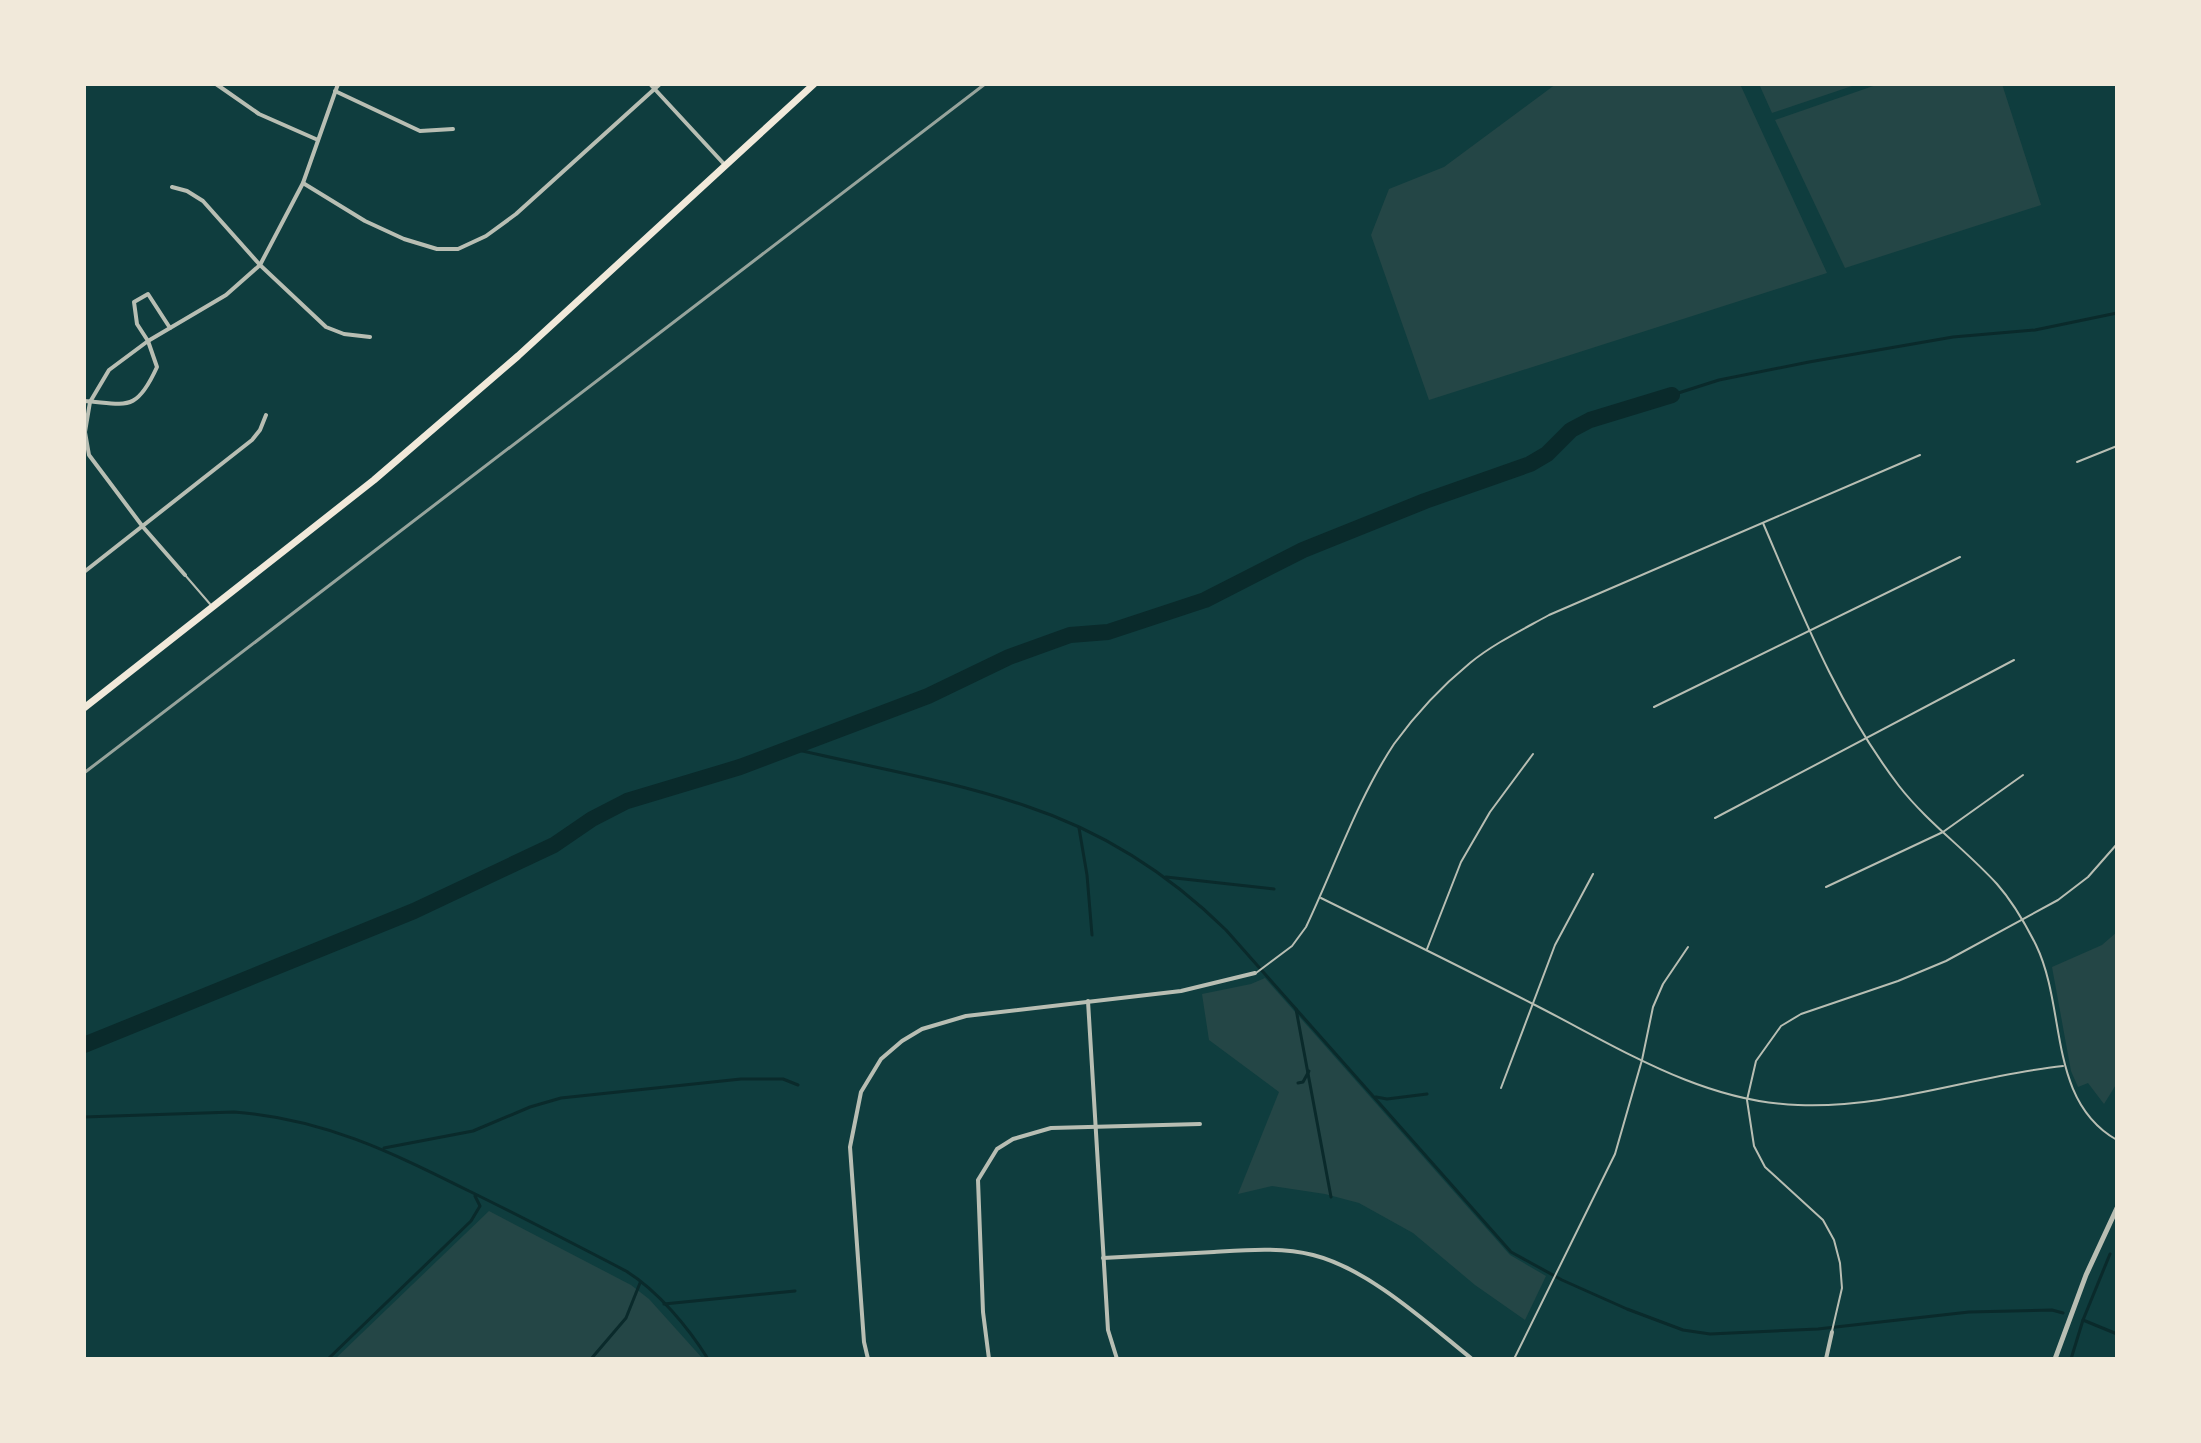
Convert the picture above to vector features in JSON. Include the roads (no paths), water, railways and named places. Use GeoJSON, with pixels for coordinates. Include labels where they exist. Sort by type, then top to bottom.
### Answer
{"type":"FeatureCollection","features":[{"type":"Feature","properties":{"kind":"main road"},"geometry":{"type":"LineString","coordinates":[[84,708],[374,480],[494,377],[814,84]]}},
{"type":"Feature","properties":{"kind":"street"},"geometry":{"type":"LineString","coordinates":[[216,84],[259,114],[318,140]]}},
{"type":"Feature","properties":{"kind":"street"},"geometry":{"type":"LineString","coordinates":[[185,575],[86,456],[87,401],[109,370],[148,341],[226,295],[260,265],[303,183],[338,84]]}},
{"type":"Feature","properties":{"kind":"street"},"geometry":{"type":"LineString","coordinates":[[650,84],[726,166]]}},
{"type":"Feature","properties":{"kind":"street"},"geometry":{"type":"LineString","coordinates":[[303,183],[365,221],[404,239],[437,249],[458,249],[486,236],[516,214],[660,84]]}},
{"type":"Feature","properties":{"kind":"street"},"geometry":{"type":"LineString","coordinates":[[335,91],[420,131],[453,129]]}},
{"type":"Feature","properties":{"kind":"street"},"geometry":{"type":"LineString","coordinates":[[172,187],[187,191],[203,201],[260,265],[326,327],[344,334],[370,337]]}},
{"type":"Feature","properties":{"kind":"street"},"geometry":{"type":"LineString","coordinates":[[87,401],[123,406],[146,391],[157,367],[148,341],[137,324],[134,302],[148,294],[170,328]]}},
{"type":"Feature","properties":{"kind":"street"},"geometry":{"type":"LineString","coordinates":[[84,572],[252,440],[266,415]]}},
{"type":"Feature","properties":{"kind":"street"},"geometry":{"type":"LineString","coordinates":[[868,1359],[864,1342],[850,1147],[861,1092],[881,1059],[902,1041],[943,1021],[1000,1010],[1181,991],[1255,973]]}},
{"type":"Feature","properties":{"kind":"street"},"geometry":{"type":"LineString","coordinates":[[1088,1001],[1108,1330],[1117,1359]]}},
{"type":"Feature","properties":{"kind":"street"},"geometry":{"type":"LineString","coordinates":[[989,1359],[983,1312],[978,1180],[997,1149],[1013,1139],[1051,1128],[1200,1124]]}},
{"type":"Feature","properties":{"kind":"street"},"geometry":{"type":"LineString","coordinates":[[2055,1359],[2086,1275],[2117,1208]]}},
{"type":"Feature","properties":{"kind":"street"},"geometry":{"type":"LineString","coordinates":[[1103,1258],[1252,1250],[1315,1255],[1349,1268],[1378,1287],[1472,1359]]}},
{"type":"Feature","properties":{"kind":"street"},"geometry":{"type":"LineString","coordinates":[[1826,1359],[1832,1332]]}},
{"type":"Feature","properties":{"kind":"lane"},"geometry":{"type":"LineString","coordinates":[[2077,462],[2117,446]]}},
{"type":"Feature","properties":{"kind":"lane"},"geometry":{"type":"LineString","coordinates":[[1255,973],[1292,946],[1306,927],[1371,786],[1394,745],[1470,663],[1501,641],[1549,615],[1920,455]]}},
{"type":"Feature","properties":{"kind":"lane"},"geometry":{"type":"LineString","coordinates":[[1763,522],[1834,685],[1864,738],[1901,789],[1998,886],[2036,944],[2048,977],[2063,1066],[2083,1110],[2105,1133],[2117,1140]]}},
{"type":"Feature","properties":{"kind":"lane"},"geometry":{"type":"LineString","coordinates":[[1654,707],[1960,557]]}},
{"type":"Feature","properties":{"kind":"lane"},"geometry":{"type":"LineString","coordinates":[[185,575],[214,608]]}},
{"type":"Feature","properties":{"kind":"lane"},"geometry":{"type":"LineString","coordinates":[[1715,818],[2014,660]]}},
{"type":"Feature","properties":{"kind":"lane"},"geometry":{"type":"LineString","coordinates":[[1427,950],[1461,862],[1490,812],[1533,754]]}},
{"type":"Feature","properties":{"kind":"lane"},"geometry":{"type":"LineString","coordinates":[[1826,887],[1943,832],[2023,775]]}},
{"type":"Feature","properties":{"kind":"lane"},"geometry":{"type":"LineString","coordinates":[[1832,1332],[1842,1288],[1834,1240],[1823,1220],[1765,1167],[1754,1146],[1747,1100],[1756,1061],[1781,1026],[1820,1006],[1934,966],[2058,900],[2088,877],[2117,844]]}},
{"type":"Feature","properties":{"kind":"lane"},"geometry":{"type":"LineString","coordinates":[[1501,1088],[1555,945],[1593,874]]}},
{"type":"Feature","properties":{"kind":"lane"},"geometry":{"type":"LineString","coordinates":[[1320,898],[1642,1060],[1698,1085],[1747,1100],[1799,1105],[1845,1102],[2063,1066]]}},
{"type":"Feature","properties":{"kind":"lane"},"geometry":{"type":"LineString","coordinates":[[1514,1359],[1615,1154],[1642,1060],[1653,1007],[1663,984],[1688,947]]}},
{"type":"Feature","properties":{"kind":"waterway"},"geometry":{"type":"LineString","coordinates":[[1672,395],[1719,380],[1809,362],[1953,337],[2035,330],[2117,313]]}},
{"type":"Feature","properties":{"kind":"waterway"},"geometry":{"type":"LineString","coordinates":[[84,1045],[414,911],[554,845],[592,819],[627,801],[740,767],[928,696],[1009,657],[1070,635],[1108,632],[1205,600],[1303,550],[1425,501],[1530,464],[1547,454],[1571,430],[1590,420],[1672,395]]}},
{"type":"Feature","properties":{"kind":"waterway"},"geometry":{"type":"LineString","coordinates":[[790,748],[939,781],[1026,806],[1081,828],[1158,873],[1226,930],[1511,1252],[1562,1280],[1627,1309],[1683,1330],[1710,1334],[1818,1329],[1969,1312],[2052,1310],[2063,1313]]}},
{"type":"Feature","properties":{"kind":"waterway"},"geometry":{"type":"LineString","coordinates":[[1079,828],[1092,935]]}},
{"type":"Feature","properties":{"kind":"waterway"},"geometry":{"type":"LineString","coordinates":[[1166,877],[1274,889]]}},
{"type":"Feature","properties":{"kind":"waterway"},"geometry":{"type":"LineString","coordinates":[[1296,1009],[1331,1197]]}},
{"type":"Feature","properties":{"kind":"waterway"},"geometry":{"type":"LineString","coordinates":[[1298,1083],[1303,1082],[1309,1071]]}},
{"type":"Feature","properties":{"kind":"waterway"},"geometry":{"type":"LineString","coordinates":[[384,1148],[473,1131],[530,1107],[561,1098],[741,1079],[783,1079],[798,1085]]}},
{"type":"Feature","properties":{"kind":"waterway"},"geometry":{"type":"LineString","coordinates":[[1376,1097],[1387,1099],[1427,1094]]}},
{"type":"Feature","properties":{"kind":"waterway"},"geometry":{"type":"LineString","coordinates":[[84,1117],[234,1112],[297,1121],[384,1150],[626,1271],[672,1310],[708,1359]]}},
{"type":"Feature","properties":{"kind":"waterway"},"geometry":{"type":"LineString","coordinates":[[328,1359],[471,1221],[480,1206],[475,1196]]}},
{"type":"Feature","properties":{"kind":"waterway"},"geometry":{"type":"LineString","coordinates":[[2071,1359],[2110,1254]]}},
{"type":"Feature","properties":{"kind":"waterway"},"geometry":{"type":"LineString","coordinates":[[591,1359],[626,1318],[640,1283]]}},
{"type":"Feature","properties":{"kind":"waterway"},"geometry":{"type":"LineString","coordinates":[[664,1304],[795,1291]]}},
{"type":"Feature","properties":{"kind":"waterway"},"geometry":{"type":"LineString","coordinates":[[2083,1320],[2117,1334]]}},
{"type":"Feature","properties":{"kind":"railway"},"geometry":{"type":"LineString","coordinates":[[84,773],[985,84]]}}]}
